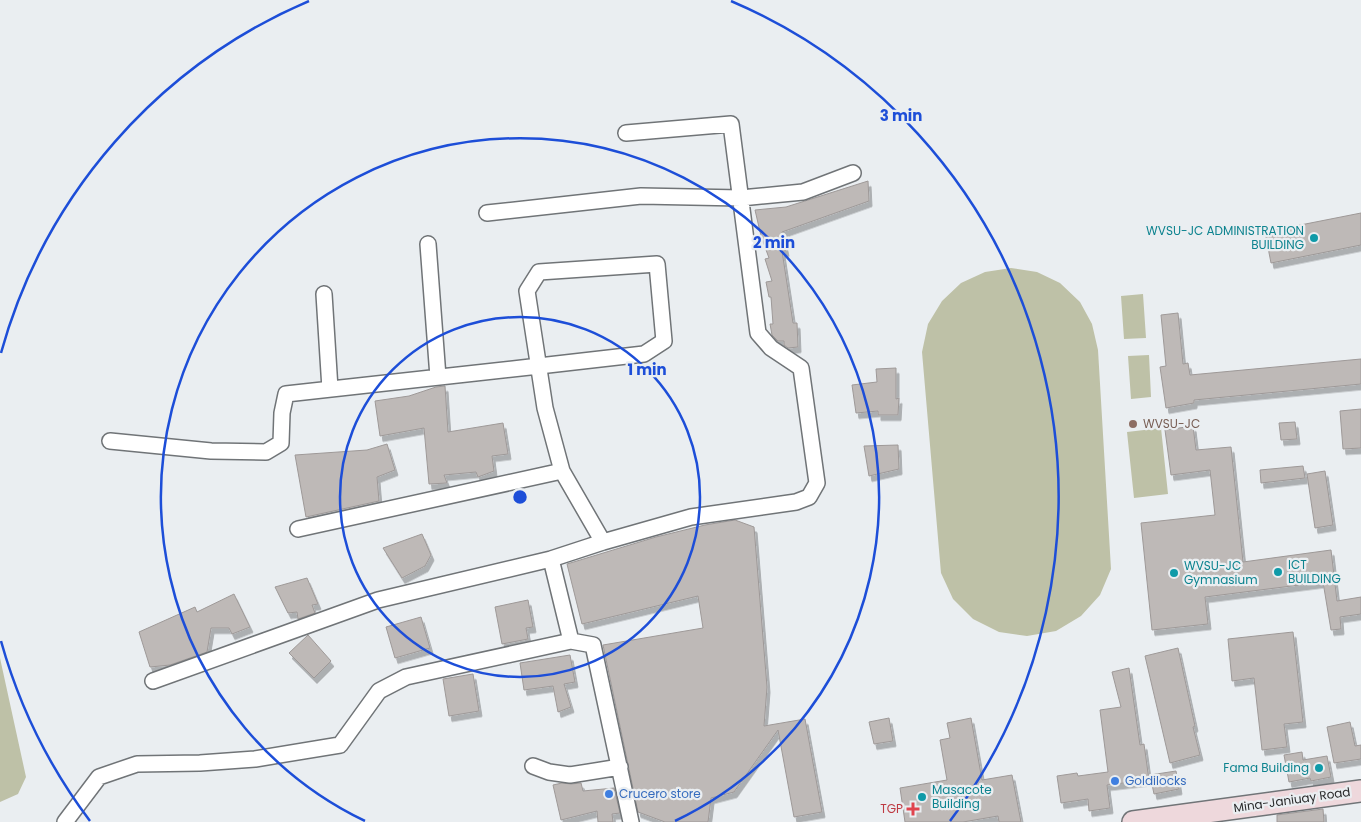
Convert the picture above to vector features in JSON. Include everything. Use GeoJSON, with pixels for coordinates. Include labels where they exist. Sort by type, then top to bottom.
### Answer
{"type":"FeatureCollection","features":[{"type":"Feature","properties":{"kind":"main road","name":"Mina-Janiuay Road"},"geometry":{"type":"LineString","coordinates":[[1133,822],[1361,791]]}},
{"type":"Feature","properties":{"kind":"street"},"geometry":{"type":"LineString","coordinates":[[153,681],[378,600],[551,559],[602,542],[691,517],[796,502],[809,497],[817,483],[801,368],[771,348],[758,333],[731,124],[626,133]]}},
{"type":"Feature","properties":{"kind":"street"},"geometry":{"type":"LineString","coordinates":[[488,213],[641,196],[741,198],[803,192],[853,173]]}},
{"type":"Feature","properties":{"kind":"street"},"geometry":{"type":"LineString","coordinates":[[428,244],[438,377]]}},
{"type":"Feature","properties":{"kind":"street"},"geometry":{"type":"LineString","coordinates":[[110,441],[211,451],[266,452],[281,443],[282,414],[286,394],[539,366],[644,354],[664,341],[656,264],[538,272],[527,291],[539,366],[545,408],[562,472],[602,542]]}},
{"type":"Feature","properties":{"kind":"street"},"geometry":{"type":"LineString","coordinates":[[324,294],[330,389]]}},
{"type":"Feature","properties":{"kind":"street"},"geometry":{"type":"LineString","coordinates":[[298,529],[562,472]]}},
{"type":"Feature","properties":{"kind":"street"},"geometry":{"type":"LineString","coordinates":[[551,559],[571,641]]}},
{"type":"Feature","properties":{"kind":"street"},"geometry":{"type":"LineString","coordinates":[[65,822],[99,777],[137,764],[200,763],[254,759],[340,745],[379,691],[406,677],[571,641],[593,645],[631,822]]}},
{"type":"Feature","properties":{"kind":"street"},"geometry":{"type":"LineString","coordinates":[[533,766],[548,772],[570,775],[620,766]]}},
{"type":"Feature","properties":{"kind":"green space"},"geometry":{"type":"Polygon","coordinates":[[[1011,268],[1037,272],[1060,283],[1080,302],[1092,324],[1098,350],[1111,569],[1100,595],[1081,616],[1056,631],[1027,636],[999,632],[973,619],[953,599],[941,573],[922,352],[928,324],[942,301],[961,283],[985,272],[1011,268]]]}},
{"type":"Feature","properties":{"kind":"green space"},"geometry":{"type":"Polygon","coordinates":[[[1143,294],[1146,338],[1124,339],[1121,296],[1143,294]]]}},
{"type":"Feature","properties":{"kind":"green space"},"geometry":{"type":"Polygon","coordinates":[[[1149,355],[1151,397],[1131,399],[1128,356],[1149,355]]]}},
{"type":"Feature","properties":{"kind":"green space"},"geometry":{"type":"Polygon","coordinates":[[[1161,428],[1168,494],[1134,498],[1127,432],[1161,428]]]}},
{"type":"Feature","properties":{"kind":"green space"},"geometry":{"type":"Polygon","coordinates":[[[0,658],[26,777],[18,794],[0,802],[0,658]]]}},
{"type":"Feature","properties":{"kind":"building"},"geometry":{"type":"Polygon","coordinates":[[[868,181],[869,201],[782,232],[786,251],[782,251],[793,323],[797,323],[798,347],[788,348],[784,345],[784,341],[778,341],[772,335],[770,324],[773,324],[771,297],[769,297],[766,282],[772,281],[765,259],[769,258],[761,236],[755,210],[786,207],[868,181]]]}},
{"type":"Feature","properties":{"kind":"building","name":"WVSU-JC ADMINISTRATION BUILDING"},"geometry":{"type":"Polygon","coordinates":[[[1361,213],[1361,245],[1271,263],[1265,232],[1361,213]]]}},
{"type":"Feature","properties":{"kind":"building"},"geometry":{"type":"Polygon","coordinates":[[[1178,313],[1183,364],[1188,363],[1190,375],[1361,359],[1361,384],[1194,400],[1194,403],[1166,408],[1160,367],[1166,366],[1161,315],[1178,313]]]}},
{"type":"Feature","properties":{"kind":"building"},"geometry":{"type":"Polygon","coordinates":[[[896,368],[896,399],[899,398],[898,415],[878,415],[878,411],[856,413],[852,385],[877,382],[876,369],[896,368]]]}},
{"type":"Feature","properties":{"kind":"building"},"geometry":{"type":"Polygon","coordinates":[[[445,386],[448,432],[503,423],[508,454],[492,456],[494,471],[478,477],[476,472],[444,475],[447,483],[429,484],[424,428],[380,436],[375,401],[409,396],[445,386]]]}},
{"type":"Feature","properties":{"kind":"building"},"geometry":{"type":"Polygon","coordinates":[[[1361,409],[1361,448],[1343,449],[1340,411],[1361,409]]]}},
{"type":"Feature","properties":{"kind":"building"},"geometry":{"type":"Polygon","coordinates":[[[1295,422],[1297,439],[1281,440],[1279,423],[1295,422]]]}},
{"type":"Feature","properties":{"kind":"building"},"geometry":{"type":"Polygon","coordinates":[[[1193,426],[1196,450],[1231,447],[1243,562],[1331,550],[1337,601],[1361,597],[1361,614],[1340,617],[1341,629],[1331,630],[1323,582],[1205,597],[1208,624],[1152,630],[1141,523],[1215,515],[1210,470],[1171,475],[1165,430],[1193,426]]]}},
{"type":"Feature","properties":{"kind":"building"},"geometry":{"type":"Polygon","coordinates":[[[387,444],[395,470],[377,477],[379,501],[306,517],[295,455],[367,450],[387,444]]]}},
{"type":"Feature","properties":{"kind":"building"},"geometry":{"type":"Polygon","coordinates":[[[898,445],[899,469],[869,476],[864,446],[898,445]]]}},
{"type":"Feature","properties":{"kind":"building"},"geometry":{"type":"Polygon","coordinates":[[[1303,466],[1305,478],[1261,483],[1260,470],[1303,466]]]}},
{"type":"Feature","properties":{"kind":"building"},"geometry":{"type":"Polygon","coordinates":[[[1325,471],[1333,525],[1315,528],[1307,474],[1325,471]]]}},
{"type":"Feature","properties":{"kind":"building"},"geometry":{"type":"Polygon","coordinates":[[[735,520],[754,527],[767,687],[764,726],[805,719],[822,812],[794,817],[778,730],[734,792],[711,798],[708,822],[665,822],[638,812],[603,645],[703,628],[698,596],[582,624],[567,564],[656,537],[735,520]]]}},
{"type":"Feature","properties":{"kind":"building"},"geometry":{"type":"Polygon","coordinates":[[[422,534],[431,555],[425,566],[402,578],[383,548],[422,534]]]}},
{"type":"Feature","properties":{"kind":"building"},"geometry":{"type":"Polygon","coordinates":[[[307,578],[318,604],[312,605],[315,613],[298,619],[297,612],[288,613],[275,587],[307,578]]]}},
{"type":"Feature","properties":{"kind":"building"},"geometry":{"type":"Polygon","coordinates":[[[234,594],[250,627],[232,634],[229,628],[211,628],[207,652],[170,665],[150,667],[139,632],[195,607],[197,612],[234,594]]]}},
{"type":"Feature","properties":{"kind":"building"},"geometry":{"type":"Polygon","coordinates":[[[528,600],[533,627],[526,628],[528,639],[502,644],[495,607],[528,600]]]}},
{"type":"Feature","properties":{"kind":"building"},"geometry":{"type":"Polygon","coordinates":[[[421,617],[430,648],[395,658],[386,627],[421,617]]]}},
{"type":"Feature","properties":{"kind":"building"},"geometry":{"type":"Polygon","coordinates":[[[1293,632],[1303,722],[1284,724],[1287,747],[1262,750],[1254,678],[1232,681],[1228,639],[1293,632]]]}},
{"type":"Feature","properties":{"kind":"building"},"geometry":{"type":"Polygon","coordinates":[[[308,635],[331,661],[314,678],[289,653],[308,635]]]}},
{"type":"Feature","properties":{"kind":"building"},"geometry":{"type":"Polygon","coordinates":[[[1178,648],[1200,755],[1170,763],[1145,656],[1178,648]]]}},
{"type":"Feature","properties":{"kind":"building"},"geometry":{"type":"Polygon","coordinates":[[[570,655],[575,682],[564,684],[571,707],[558,712],[553,686],[524,690],[520,663],[570,655]]]}},
{"type":"Feature","properties":{"kind":"building"},"geometry":{"type":"Polygon","coordinates":[[[1129,668],[1140,745],[1144,744],[1149,780],[1107,785],[1110,808],[1089,811],[1088,799],[1061,803],[1057,776],[1077,773],[1078,776],[1108,772],[1100,710],[1121,707],[1112,672],[1129,668]]]}},
{"type":"Feature","properties":{"kind":"building"},"geometry":{"type":"Polygon","coordinates":[[[473,674],[479,711],[449,716],[443,679],[473,674]]]}},
{"type":"Feature","properties":{"kind":"building"},"geometry":{"type":"Polygon","coordinates":[[[889,718],[893,741],[874,744],[869,722],[889,718]]]}},
{"type":"Feature","properties":{"kind":"building"},"geometry":{"type":"Polygon","coordinates":[[[971,718],[982,780],[1012,775],[1021,822],[999,822],[998,816],[963,822],[905,822],[900,788],[947,780],[940,740],[950,738],[947,723],[971,718]]]}},
{"type":"Feature","properties":{"kind":"building"},"geometry":{"type":"Polygon","coordinates":[[[1350,722],[1355,746],[1361,745],[1361,759],[1334,763],[1327,727],[1350,722]]]}},
{"type":"Feature","properties":{"kind":"building"},"geometry":{"type":"Polygon","coordinates":[[[1302,752],[1303,760],[1327,756],[1331,777],[1311,781],[1310,778],[1289,782],[1284,755],[1302,752]]]}},
{"type":"Feature","properties":{"kind":"building"},"geometry":{"type":"Polygon","coordinates":[[[1176,771],[1179,789],[1154,794],[1150,775],[1176,771]]]}},
{"type":"Feature","properties":{"kind":"building"},"geometry":{"type":"Polygon","coordinates":[[[581,783],[583,791],[614,788],[620,813],[612,814],[613,822],[598,822],[597,811],[561,820],[553,785],[581,783]]]}},
{"type":"Feature","properties":{"kind":"building"},"geometry":{"type":"Polygon","coordinates":[[[1323,809],[1324,822],[1277,822],[1277,815],[1323,809]]]}},
{"type":"Feature","properties":{"kind":"place","name":"WVSU-JC ADMINISTRATION BUILDING"},"geometry":{"type":"Point","coordinates":[1314,238]}},
{"type":"Feature","properties":{"kind":"place","name":"WVSU-JC"},"geometry":{"type":"Point","coordinates":[1133,424]}},
{"type":"Feature","properties":{"kind":"place","name":"ICT BUILDING"},"geometry":{"type":"Point","coordinates":[1278,572]}},
{"type":"Feature","properties":{"kind":"place","name":"WVSU-JC Gymnasium"},"geometry":{"type":"Point","coordinates":[1174,573]}},
{"type":"Feature","properties":{"kind":"place","name":"Fama Building"},"geometry":{"type":"Point","coordinates":[1319,768]}},
{"type":"Feature","properties":{"kind":"place","name":"Goldilocks"},"geometry":{"type":"Point","coordinates":[1115,781]}},
{"type":"Feature","properties":{"kind":"place","name":"Crucero store"},"geometry":{"type":"Point","coordinates":[609,794]}},
{"type":"Feature","properties":{"kind":"place","name":"Masacote Building"},"geometry":{"type":"Point","coordinates":[922,797]}},
{"type":"Feature","properties":{"kind":"place","name":"TGP"},"geometry":{"type":"Point","coordinates":[913,809]}}]}
